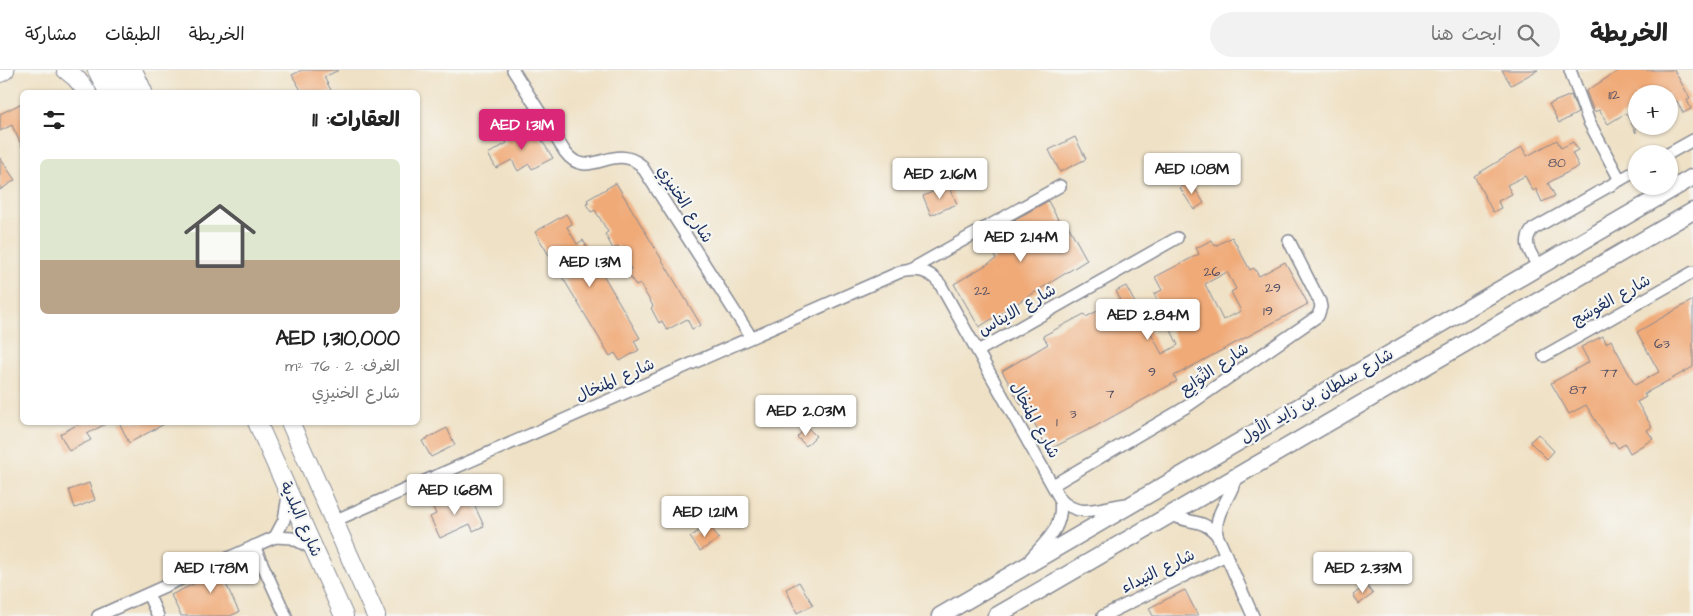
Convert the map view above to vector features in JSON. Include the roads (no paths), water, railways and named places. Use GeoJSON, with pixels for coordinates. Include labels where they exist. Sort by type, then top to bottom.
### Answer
{"type":"FeatureCollection","features":[{"type":"Feature","properties":{"kind":"main road"},"geometry":{"type":"LineString","coordinates":[[0,73],[5,70]]}},
{"type":"Feature","properties":{"kind":"main road"},"geometry":{"type":"LineString","coordinates":[[66,70],[76,78],[85,90]]}},
{"type":"Feature","properties":{"kind":"main road"},"geometry":{"type":"LineString","coordinates":[[97,70],[107,90]]}},
{"type":"Feature","properties":{"kind":"main road"},"geometry":{"type":"LineString","coordinates":[[114,70],[125,90]]}},
{"type":"Feature","properties":{"kind":"main road"},"geometry":{"type":"LineString","coordinates":[[133,70],[142,90]]}},
{"type":"Feature","properties":{"kind":"main road","name":"شارع سلطان بن زايد الأول"},"geometry":{"type":"LineString","coordinates":[[940,616],[1693,177]]}},
{"type":"Feature","properties":{"kind":"main road","name":"شارع سلطان بن زايد الأول"},"geometry":{"type":"LineString","coordinates":[[996,616],[1693,211]]}},
{"type":"Feature","properties":{"kind":"main road","name":"شارع البلدية"},"geometry":{"type":"LineString","coordinates":[[258,425],[344,616]]}},
{"type":"Feature","properties":{"kind":"main road","name":"شارع البلدية"},"geometry":{"type":"LineString","coordinates":[[291,425],[376,616]]}},
{"type":"Feature","properties":{"kind":"street","name":"شارع الخنيزِي"},"geometry":{"type":"LineString","coordinates":[[513,70],[535,107],[572,160],[592,165],[618,156],[631,158],[641,165],[751,337]]}},
{"type":"Feature","properties":{"kind":"street"},"geometry":{"type":"LineString","coordinates":[[1570,70],[1589,122],[1620,180]]}},
{"type":"Feature","properties":{"kind":"street"},"geometry":{"type":"LineString","coordinates":[[1678,148],[1693,140]]}},
{"type":"Feature","properties":{"kind":"street"},"geometry":{"type":"LineString","coordinates":[[1538,266],[1527,243],[1527,238],[1533,229],[1628,176]]}},
{"type":"Feature","properties":{"kind":"street","name":"شارع المنخال"},"geometry":{"type":"LineString","coordinates":[[334,521],[751,337],[910,270],[933,255],[1060,186]]}},
{"type":"Feature","properties":{"kind":"street","name":"شارع الايناس"},"geometry":{"type":"LineString","coordinates":[[978,351],[1177,238]]}},
{"type":"Feature","properties":{"kind":"street","name":"شارع النِّوَايِع"},"geometry":{"type":"LineString","coordinates":[[1053,485],[1186,407],[1318,316],[1321,307],[1320,302],[1288,241]]}},
{"type":"Feature","properties":{"kind":"street","name":"شارع المنخال"},"geometry":{"type":"LineString","coordinates":[[910,270],[926,272],[934,276],[1060,499],[1061,513],[1058,526],[1024,567]]}},
{"type":"Feature","properties":{"kind":"street","name":"شارع العُوسَج"},"geometry":{"type":"LineString","coordinates":[[1544,356],[1693,272]]}},
{"type":"Feature","properties":{"kind":"street"},"geometry":{"type":"LineString","coordinates":[[1217,535],[1218,514],[1232,490],[1236,477]]}},
{"type":"Feature","properties":{"kind":"street"},"geometry":{"type":"LineString","coordinates":[[275,536],[284,520],[288,492]]}},
{"type":"Feature","properties":{"kind":"street"},"geometry":{"type":"LineString","coordinates":[[1060,499],[1070,507],[1083,512],[1133,504]]}},
{"type":"Feature","properties":{"kind":"street"},"geometry":{"type":"LineString","coordinates":[[1171,514],[1181,519],[1204,524],[1217,535],[1253,616]]}},
{"type":"Feature","properties":{"kind":"street"},"geometry":{"type":"LineString","coordinates":[[98,616],[275,536],[300,540],[314,549]]}},
{"type":"Feature","properties":{"kind":"street"},"geometry":{"type":"LineString","coordinates":[[254,546],[286,616]]}},
{"type":"Feature","properties":{"kind":"street","name":"شارع البَيداء"},"geometry":{"type":"LineString","coordinates":[[1103,616],[1226,555]]}},
{"type":"Feature","properties":{"kind":"street"},"geometry":{"type":"LineString","coordinates":[[148,594],[158,616]]}}]}
